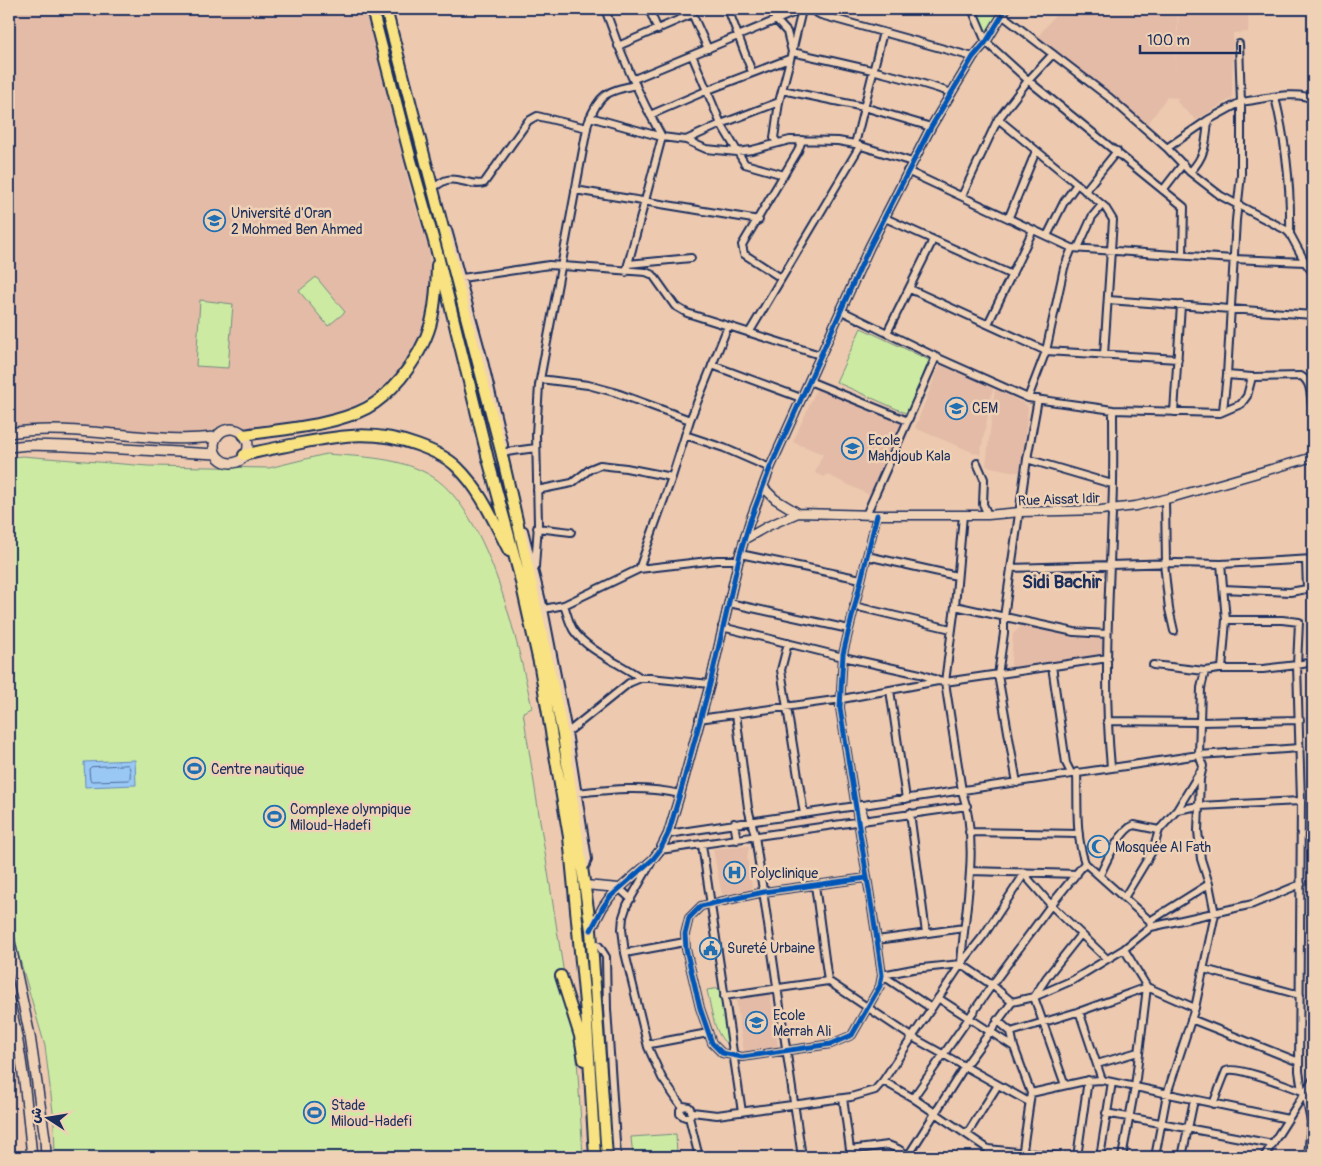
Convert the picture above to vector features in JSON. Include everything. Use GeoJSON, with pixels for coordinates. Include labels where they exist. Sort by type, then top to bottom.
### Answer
{"type":"FeatureCollection","features":[{"type":"Feature","properties":{"kind":"highway"},"geometry":{"type":"LineString","coordinates":[[372,9],[437,252],[488,459],[519,573],[540,667],[568,837],[587,1024],[595,1157]]}},
{"type":"Feature","properties":{"kind":"highway"},"geometry":{"type":"LineString","coordinates":[[386,9],[434,183],[454,276],[501,451],[549,663],[563,735],[591,930],[606,1157]]}},
{"type":"Feature","properties":{"kind":"highway"},"geometry":{"type":"LineString","coordinates":[[244,435],[312,425],[366,408],[382,398],[416,359],[430,331],[436,299],[437,252]]}},
{"type":"Feature","properties":{"kind":"highway"},"geometry":{"type":"LineString","coordinates":[[244,455],[316,440],[360,435],[396,438],[433,450],[457,466],[480,494],[519,573]]}},
{"type":"Feature","properties":{"kind":"highway"},"geometry":{"type":"LineString","coordinates":[[561,976],[580,1036],[593,1113]]}},
{"type":"Feature","properties":{"kind":"main road"},"geometry":{"type":"LineString","coordinates":[[229,429],[238,430],[244,435],[248,443],[244,455],[238,461],[222,460],[216,454],[214,446],[216,438],[222,431],[229,429]]}},
{"type":"Feature","properties":{"kind":"main road"},"geometry":{"type":"LineString","coordinates":[[9,433],[58,431],[115,433],[164,438],[216,438]]}},
{"type":"Feature","properties":{"kind":"main road"},"geometry":{"type":"LineString","coordinates":[[9,448],[28,445],[66,446],[216,454]]}},
{"type":"Feature","properties":{"kind":"main road"},"geometry":{"type":"LineString","coordinates":[[9,937],[38,1086],[46,1157]]}},
{"type":"Feature","properties":{"kind":"main road"},"geometry":{"type":"LineString","coordinates":[[9,1000],[27,1097],[32,1157]]}},
{"type":"Feature","properties":{"kind":"main road"},"geometry":{"type":"LineString","coordinates":[[14,1019],[25,1014]]}},
{"type":"Feature","properties":{"kind":"street"},"geometry":{"type":"LineString","coordinates":[[605,9],[618,46],[662,137],[626,272]]}},
{"type":"Feature","properties":{"kind":"street"},"geometry":{"type":"LineString","coordinates":[[649,9],[658,30]]}},
{"type":"Feature","properties":{"kind":"street"},"geometry":{"type":"LineString","coordinates":[[728,9],[752,72]]}},
{"type":"Feature","properties":{"kind":"street"},"geometry":{"type":"LineString","coordinates":[[771,9],[776,20],[787,32],[792,52]]}},
{"type":"Feature","properties":{"kind":"street"},"geometry":{"type":"LineString","coordinates":[[535,573],[537,528],[536,448],[540,379],[587,128],[594,106],[601,97],[692,55],[803,9]]}},
{"type":"Feature","properties":{"kind":"street"},"geometry":{"type":"LineString","coordinates":[[777,142],[774,138],[779,102],[803,9]]}},
{"type":"Feature","properties":{"kind":"street"},"geometry":{"type":"LineString","coordinates":[[810,9],[817,14],[973,57]]}},
{"type":"Feature","properties":{"kind":"street"},"geometry":{"type":"LineString","coordinates":[[972,9],[986,42],[1028,80],[1184,207],[1183,255]]}},
{"type":"Feature","properties":{"kind":"street"},"geometry":{"type":"LineString","coordinates":[[618,46],[658,30],[691,11],[708,49]]}},
{"type":"Feature","properties":{"kind":"street"},"geometry":{"type":"LineString","coordinates":[[1023,873],[984,935],[961,964],[883,1081],[875,1090],[843,1098],[795,1105],[717,1115],[690,1114],[685,1118],[681,1116],[680,1110],[682,1107],[662,1078],[648,1047],[625,953],[622,929],[624,917],[631,899],[668,834],[710,684],[722,627],[750,521],[770,468],[840,310],[912,162],[973,57],[986,42],[1004,12],[1053,54],[1110,98],[1167,148],[1190,172],[1221,196],[1277,224],[1290,234],[1305,262],[1313,272]]}},
{"type":"Feature","properties":{"kind":"street"},"geometry":{"type":"LineString","coordinates":[[750,333],[858,145],[864,107],[882,32]]}},
{"type":"Feature","properties":{"kind":"street"},"geometry":{"type":"LineString","coordinates":[[1223,410],[1227,375],[1237,205],[1241,175],[1239,44]]}},
{"type":"Feature","properties":{"kind":"street"},"geometry":{"type":"LineString","coordinates":[[792,52],[873,70],[952,93]]}},
{"type":"Feature","properties":{"kind":"street"},"geometry":{"type":"LineString","coordinates":[[962,196],[998,119],[1028,80],[1053,54]]}},
{"type":"Feature","properties":{"kind":"street"},"geometry":{"type":"LineString","coordinates":[[692,55],[721,124],[736,152],[745,164],[784,175]]}},
{"type":"Feature","properties":{"kind":"street"},"geometry":{"type":"LineString","coordinates":[[650,115],[752,72],[789,59]]}},
{"type":"Feature","properties":{"kind":"street"},"geometry":{"type":"LineString","coordinates":[[782,90],[864,107],[931,127]]}},
{"type":"Feature","properties":{"kind":"street"},"geometry":{"type":"LineString","coordinates":[[1167,148],[1208,120],[1241,102],[1295,94],[1313,100]]}},
{"type":"Feature","properties":{"kind":"street"},"geometry":{"type":"LineString","coordinates":[[1275,97],[1289,173],[1290,234]]}},
{"type":"Feature","properties":{"kind":"street"},"geometry":{"type":"LineString","coordinates":[[686,140],[721,124],[779,102]]}},
{"type":"Feature","properties":{"kind":"street"},"geometry":{"type":"LineString","coordinates":[[582,868],[586,865],[588,859],[568,732],[544,609],[462,278],[434,183],[447,180],[462,180],[479,185],[484,183],[528,121],[537,116],[587,128]]}},
{"type":"Feature","properties":{"kind":"street"},"geometry":{"type":"LineString","coordinates":[[590,117],[662,137],[686,140],[706,149],[736,152],[752,150],[790,140],[838,141],[858,145],[912,162]]}},
{"type":"Feature","properties":{"kind":"street"},"geometry":{"type":"LineString","coordinates":[[998,119],[1102,205],[1113,220],[1104,355]]}},
{"type":"Feature","properties":{"kind":"street"},"geometry":{"type":"LineString","coordinates":[[1190,172],[1200,162],[1206,140],[1208,120]]}},
{"type":"Feature","properties":{"kind":"street"},"geometry":{"type":"LineString","coordinates":[[781,278],[744,254],[742,245],[759,220],[798,151],[802,140]]}},
{"type":"Feature","properties":{"kind":"street"},"geometry":{"type":"LineString","coordinates":[[1009,217],[1036,151]]}},
{"type":"Feature","properties":{"kind":"street"},"geometry":{"type":"LineString","coordinates":[[1085,191],[1117,151]]}},
{"type":"Feature","properties":{"kind":"street"},"geometry":{"type":"LineString","coordinates":[[1163,190],[1183,164]]}},
{"type":"Feature","properties":{"kind":"street"},"geometry":{"type":"LineString","coordinates":[[908,171],[1075,248],[1305,262]]}},
{"type":"Feature","properties":{"kind":"street"},"geometry":{"type":"LineString","coordinates":[[1047,236],[1064,202],[1077,184]]}},
{"type":"Feature","properties":{"kind":"street"},"geometry":{"type":"LineString","coordinates":[[576,190],[759,220]]}},
{"type":"Feature","properties":{"kind":"street"},"geometry":{"type":"LineString","coordinates":[[1028,398],[1046,351],[1064,268],[1092,217],[1102,205]]}},
{"type":"Feature","properties":{"kind":"street"},"geometry":{"type":"LineString","coordinates":[[885,218],[1012,275]]}},
{"type":"Feature","properties":{"kind":"street"},"geometry":{"type":"LineString","coordinates":[[988,324],[1033,230]]}},
{"type":"Feature","properties":{"kind":"street"},"geometry":{"type":"LineString","coordinates":[[887,333],[910,289],[932,240]]}},
{"type":"Feature","properties":{"kind":"street"},"geometry":{"type":"LineString","coordinates":[[628,264],[691,258]]}},
{"type":"Feature","properties":{"kind":"street"},"geometry":{"type":"LineString","coordinates":[[462,278],[538,266],[592,267],[649,273],[675,306],[681,310],[820,355]]}},
{"type":"Feature","properties":{"kind":"street"},"geometry":{"type":"LineString","coordinates":[[910,289],[1046,351],[1178,359]]}},
{"type":"Feature","properties":{"kind":"street"},"geometry":{"type":"LineString","coordinates":[[1108,300],[1313,315]]}},
{"type":"Feature","properties":{"kind":"street"},"geometry":{"type":"LineString","coordinates":[[1174,412],[1181,305]]}},
{"type":"Feature","properties":{"kind":"street"},"geometry":{"type":"LineString","coordinates":[[840,310],[936,357],[1028,398],[1113,410],[1220,413],[1223,410],[1240,404],[1247,396],[1252,377]]}},
{"type":"Feature","properties":{"kind":"street"},"geometry":{"type":"LineString","coordinates":[[639,570],[672,477],[684,435],[728,326]]}},
{"type":"Feature","properties":{"kind":"street"},"geometry":{"type":"LineString","coordinates":[[866,515],[936,357]]}},
{"type":"Feature","properties":{"kind":"street"},"geometry":{"type":"LineString","coordinates":[[712,365],[801,398]]}},
{"type":"Feature","properties":{"kind":"street"},"geometry":{"type":"LineString","coordinates":[[1227,375],[1252,377],[1301,376],[1307,380],[1309,385],[1313,412]]}},
{"type":"Feature","properties":{"kind":"street"},"geometry":{"type":"LineString","coordinates":[[540,379],[588,385],[614,392],[690,420]]}},
{"type":"Feature","properties":{"kind":"street"},"geometry":{"type":"LineString","coordinates":[[809,381],[908,421]]}},
{"type":"Feature","properties":{"kind":"street"},"geometry":{"type":"LineString","coordinates":[[1017,783],[998,675],[1011,568],[1038,399]]}},
{"type":"Feature","properties":{"kind":"street"},"geometry":{"type":"LineString","coordinates":[[1111,767],[1106,678],[1112,510],[1113,410]]}},
{"type":"Feature","properties":{"kind":"street"},"geometry":{"type":"LineString","coordinates":[[684,435],[724,448],[770,468]]}},
{"type":"Feature","properties":{"kind":"street"},"geometry":{"type":"LineString","coordinates":[[506,452],[536,448]]}},
{"type":"Feature","properties":{"kind":"street","name":"Rue Aissat Idir"},"geometry":{"type":"LineString","coordinates":[[798,513],[988,515],[1020,512],[1112,510],[1165,500],[1313,457]]}},
{"type":"Feature","properties":{"kind":"street"},"geometry":{"type":"LineString","coordinates":[[1027,459],[1112,484]]}},
{"type":"Feature","properties":{"kind":"street"},"geometry":{"type":"LineString","coordinates":[[977,463],[984,479],[983,504],[988,515]]}},
{"type":"Feature","properties":{"kind":"street"},"geometry":{"type":"LineString","coordinates":[[537,490],[572,483],[590,469],[600,465],[672,477]]}},
{"type":"Feature","properties":{"kind":"street"},"geometry":{"type":"LineString","coordinates":[[763,487],[775,499],[798,513]]}},
{"type":"Feature","properties":{"kind":"street"},"geometry":{"type":"LineString","coordinates":[[1165,500],[1165,563],[1169,609],[1174,631]]}},
{"type":"Feature","properties":{"kind":"street"},"geometry":{"type":"LineString","coordinates":[[745,539],[768,526],[798,513]]}},
{"type":"Feature","properties":{"kind":"street"},"geometry":{"type":"LineString","coordinates":[[866,878],[764,892],[701,906],[689,918],[685,942],[700,1008],[712,1043],[716,1048],[722,1053],[742,1057],[831,1044],[852,1035],[880,986],[882,975],[866,878],[861,821],[840,708],[843,657],[877,515]]}},
{"type":"Feature","properties":{"kind":"street"},"geometry":{"type":"LineString","coordinates":[[961,964],[970,870],[969,832],[967,806],[962,790],[942,681],[955,606],[963,515]]}},
{"type":"Feature","properties":{"kind":"street"},"geometry":{"type":"LineString","coordinates":[[537,528],[571,532]]}},
{"type":"Feature","properties":{"kind":"street"},"geometry":{"type":"LineString","coordinates":[[867,556],[957,576]]}},
{"type":"Feature","properties":{"kind":"street"},"geometry":{"type":"LineString","coordinates":[[544,609],[564,605],[639,570],[740,557],[861,579]]}},
{"type":"Feature","properties":{"kind":"street"},"geometry":{"type":"LineString","coordinates":[[1011,568],[1165,563],[1221,564],[1310,560],[1307,589],[1290,592],[1223,589]]}},
{"type":"Feature","properties":{"kind":"street"},"geometry":{"type":"LineString","coordinates":[[1221,564],[1226,620],[1222,669]]}},
{"type":"Feature","properties":{"kind":"street"},"geometry":{"type":"LineString","coordinates":[[729,603],[849,629]]}},
{"type":"Feature","properties":{"kind":"street"},"geometry":{"type":"LineString","coordinates":[[564,605],[573,630],[593,650],[614,660],[641,678]]}},
{"type":"Feature","properties":{"kind":"street"},"geometry":{"type":"LineString","coordinates":[[854,606],[951,629]]}},
{"type":"Feature","properties":{"kind":"street"},"geometry":{"type":"LineString","coordinates":[[955,606],[1074,632],[1107,634]]}},
{"type":"Feature","properties":{"kind":"street"},"geometry":{"type":"LineString","coordinates":[[1226,620],[1298,621],[1297,665],[1301,801],[1299,1079],[1310,1115],[1311,1138],[1308,1157]]}},
{"type":"Feature","properties":{"kind":"street"},"geometry":{"type":"LineString","coordinates":[[722,627],[920,674],[942,681]]}},
{"type":"Feature","properties":{"kind":"street"},"geometry":{"type":"LineString","coordinates":[[788,644],[781,670],[804,814]]}},
{"type":"Feature","properties":{"kind":"street"},"geometry":{"type":"LineString","coordinates":[[699,719],[841,699],[942,681],[998,675],[1108,658]]}},
{"type":"Feature","properties":{"kind":"street"},"geometry":{"type":"LineString","coordinates":[[1154,665],[1204,671],[1263,669],[1313,662]]}},
{"type":"Feature","properties":{"kind":"street"},"geometry":{"type":"LineString","coordinates":[[1052,666],[1066,763],[1074,773],[1080,850],[1085,863],[1151,924]]}},
{"type":"Feature","properties":{"kind":"street"},"geometry":{"type":"LineString","coordinates":[[1155,1157],[1167,1094],[1195,1008],[1215,914],[1209,884],[1200,859],[1198,831],[1200,779],[1203,766],[1199,755],[1200,688],[1204,671]]}},
{"type":"Feature","properties":{"kind":"street"},"geometry":{"type":"LineString","coordinates":[[568,732],[629,683],[641,678],[710,684]]}},
{"type":"Feature","properties":{"kind":"street"},"geometry":{"type":"LineString","coordinates":[[890,690],[906,798]]}},
{"type":"Feature","properties":{"kind":"street"},"geometry":{"type":"LineString","coordinates":[[736,714],[748,808],[755,836],[764,892],[801,1157]]}},
{"type":"Feature","properties":{"kind":"street"},"geometry":{"type":"LineString","coordinates":[[1107,721],[1300,720]]}},
{"type":"Feature","properties":{"kind":"street"},"geometry":{"type":"LineString","coordinates":[[668,834],[1199,755],[1300,748]]}},
{"type":"Feature","properties":{"kind":"street"},"geometry":{"type":"LineString","coordinates":[[1124,898],[1154,850],[1160,830],[1177,810],[1203,766]]}},
{"type":"Feature","properties":{"kind":"street"},"geometry":{"type":"LineString","coordinates":[[578,793],[612,789],[640,789],[664,790],[680,794]]}},
{"type":"Feature","properties":{"kind":"street"},"geometry":{"type":"LineString","coordinates":[[1177,810],[1199,806],[1301,801]]}},
{"type":"Feature","properties":{"kind":"street"},"geometry":{"type":"LineString","coordinates":[[660,850],[702,846],[755,836],[967,806]]}},
{"type":"Feature","properties":{"kind":"street"},"geometry":{"type":"LineString","coordinates":[[910,814],[926,933]]}},
{"type":"Feature","properties":{"kind":"street"},"geometry":{"type":"LineString","coordinates":[[734,823],[736,840]]}},
{"type":"Feature","properties":{"kind":"street"},"geometry":{"type":"LineString","coordinates":[[1100,875],[1106,861],[1124,832],[1130,826],[1134,825],[1160,830]]}},
{"type":"Feature","properties":{"kind":"street"},"geometry":{"type":"LineString","coordinates":[[969,832],[1079,834]]}},
{"type":"Feature","properties":{"kind":"street"},"geometry":{"type":"LineString","coordinates":[[702,846],[742,1112]]}},
{"type":"Feature","properties":{"kind":"street"},"geometry":{"type":"LineString","coordinates":[[591,930],[603,907],[619,888],[653,859]]}},
{"type":"Feature","properties":{"kind":"street"},"geometry":{"type":"LineString","coordinates":[[913,1098],[992,985],[1051,905],[1085,863]]}},
{"type":"Feature","properties":{"kind":"street"},"geometry":{"type":"LineString","coordinates":[[970,870],[1077,874]]}},
{"type":"Feature","properties":{"kind":"street"},"geometry":{"type":"LineString","coordinates":[[1023,873],[1051,905],[1107,959]]}},
{"type":"Feature","properties":{"kind":"street"},"geometry":{"type":"LineString","coordinates":[[843,1098],[851,1154],[888,1145],[898,1148],[909,1156],[965,1066],[1012,1002],[1034,997],[1073,980],[1124,949],[1151,924],[1209,884]]}},
{"type":"Feature","properties":{"kind":"street"},"geometry":{"type":"LineString","coordinates":[[1151,924],[1215,914],[1253,904],[1301,884]]}},
{"type":"Feature","properties":{"kind":"street"},"geometry":{"type":"LineString","coordinates":[[585,885],[619,888],[631,899]]}},
{"type":"Feature","properties":{"kind":"street"},"geometry":{"type":"LineString","coordinates":[[815,886],[828,981]]}},
{"type":"Feature","properties":{"kind":"street"},"geometry":{"type":"LineString","coordinates":[[877,940],[964,928]]}},
{"type":"Feature","properties":{"kind":"street"},"geometry":{"type":"LineString","coordinates":[[1034,997],[1047,977],[1081,934]]}},
{"type":"Feature","properties":{"kind":"street"},"geometry":{"type":"LineString","coordinates":[[625,953],[685,942]]}},
{"type":"Feature","properties":{"kind":"street"},"geometry":{"type":"LineString","coordinates":[[592,943],[599,946],[606,957],[607,1008],[617,1157]]}},
{"type":"Feature","properties":{"kind":"street"},"geometry":{"type":"LineString","coordinates":[[1124,949],[1147,987],[1195,1008]]}},
{"type":"Feature","properties":{"kind":"street"},"geometry":{"type":"LineString","coordinates":[[882,975],[913,969],[961,964],[992,985],[1012,1002]]}},
{"type":"Feature","properties":{"kind":"street"},"geometry":{"type":"LineString","coordinates":[[1204,969],[1300,995]]}},
{"type":"Feature","properties":{"kind":"street"},"geometry":{"type":"LineString","coordinates":[[882,975],[931,1008]]}},
{"type":"Feature","properties":{"kind":"street"},"geometry":{"type":"LineString","coordinates":[[724,996],[828,981],[912,1037],[1029,1102]]}},
{"type":"Feature","properties":{"kind":"street"},"geometry":{"type":"LineString","coordinates":[[1011,1032],[1147,987]]}},
{"type":"Feature","properties":{"kind":"street"},"geometry":{"type":"LineString","coordinates":[[1122,1157],[1136,1087],[1138,1052],[1142,1037],[1147,987]]}},
{"type":"Feature","properties":{"kind":"street"},"geometry":{"type":"LineString","coordinates":[[1034,997],[1065,1085]]}},
{"type":"Feature","properties":{"kind":"street"},"geometry":{"type":"LineString","coordinates":[[938,998],[1014,1047]]}},
{"type":"Feature","properties":{"kind":"street"},"geometry":{"type":"LineString","coordinates":[[1079,1011],[1102,1080]]}},
{"type":"Feature","properties":{"kind":"street"},"geometry":{"type":"LineString","coordinates":[[1192,1018],[1299,1062]]}},
{"type":"Feature","properties":{"kind":"street"},"geometry":{"type":"LineString","coordinates":[[997,1020],[1011,1032],[1014,1047],[1031,1093],[1022,1155]]}},
{"type":"Feature","properties":{"kind":"street"},"geometry":{"type":"LineString","coordinates":[[650,1044],[708,1033]]}},
{"type":"Feature","properties":{"kind":"street"},"geometry":{"type":"LineString","coordinates":[[1097,1064],[1138,1052]]}},
{"type":"Feature","properties":{"kind":"street"},"geometry":{"type":"LineString","coordinates":[[1213,1104],[1226,1071],[1232,1069],[1260,1076],[1303,1092]]}},
{"type":"Feature","properties":{"kind":"street"},"geometry":{"type":"LineString","coordinates":[[1078,1157],[1088,1080]]}},
{"type":"Feature","properties":{"kind":"street"},"geometry":{"type":"LineString","coordinates":[[1031,1093],[1088,1080],[1102,1080],[1288,1120]]}},
{"type":"Feature","properties":{"kind":"street"},"geometry":{"type":"LineString","coordinates":[[1264,1157],[1288,1120],[1303,1092],[1313,1080]]}},
{"type":"Feature","properties":{"kind":"street"},"geometry":{"type":"LineString","coordinates":[[883,1081],[913,1098],[988,1149],[1022,1155],[1062,1157]]}},
{"type":"Feature","properties":{"kind":"street"},"geometry":{"type":"LineString","coordinates":[[1100,1157],[1112,1082]]}},
{"type":"Feature","properties":{"kind":"street"},"geometry":{"type":"LineString","coordinates":[[967,1134],[998,1085]]}},
{"type":"Feature","properties":{"kind":"street"},"geometry":{"type":"LineString","coordinates":[[1182,1157],[1194,1100]]}},
{"type":"Feature","properties":{"kind":"street"},"geometry":{"type":"LineString","coordinates":[[1106,1113],[1273,1144]]}},
{"type":"Feature","properties":{"kind":"street"},"geometry":{"type":"LineString","coordinates":[[690,1114],[699,1157]]}},
{"type":"Feature","properties":{"kind":"street"},"geometry":{"type":"LineString","coordinates":[[988,1149],[990,1157]]}},
{"type":"Feature","properties":{"kind":"shaded area","name":"Université d'Oran 2 Mohmed Ben Ahmed"},"geometry":{"type":"Polygon","coordinates":[[[9,9],[366,9],[411,192],[429,251],[431,298],[421,337],[407,362],[383,388],[353,407],[298,427],[258,433],[225,423],[199,438],[9,433],[9,9]]]}},
{"type":"Feature","properties":{"kind":"shaded area"},"geometry":{"type":"Polygon","coordinates":[[[1060,9],[1178,9],[1174,86],[1179,9],[1248,9],[1248,32],[1233,33],[1232,98],[1196,120],[1177,102],[1178,98],[1167,97],[1168,95],[1148,124],[1037,38],[1060,9]]]}},
{"type":"Feature","properties":{"kind":"shaded area","name":"CEM"},"geometry":{"type":"Polygon","coordinates":[[[940,364],[993,388],[980,455],[915,428],[940,364]]]}},
{"type":"Feature","properties":{"kind":"shaded area","name":"Ecole Mahdjoub Kala"},"geometry":{"type":"Polygon","coordinates":[[[817,388],[906,426],[874,497],[826,474],[825,477],[815,473],[823,454],[793,442],[817,388]]]}},
{"type":"Feature","properties":{"kind":"shaded area"},"geometry":{"type":"Polygon","coordinates":[[[995,389],[1027,405],[1021,473],[986,466],[995,389]]]}},
{"type":"Feature","properties":{"kind":"shaded area"},"geometry":{"type":"Polygon","coordinates":[[[1023,625],[1074,638],[1104,639],[1108,641],[1108,652],[1103,655],[1011,667],[1013,634],[1023,625]]]}},
{"type":"Feature","properties":{"kind":"shaded area","name":"Polyclinique"},"geometry":{"type":"Polygon","coordinates":[[[749,846],[747,858],[752,887],[750,890],[722,895],[713,849],[749,846]]]}},
{"type":"Feature","properties":{"kind":"shaded area","name":"Ecole Merrah Ali"},"geometry":{"type":"Polygon","coordinates":[[[770,994],[778,1047],[744,1052],[736,999],[770,994]]]}},
{"type":"Feature","properties":{"kind":"green space"},"geometry":{"type":"Polygon","coordinates":[[[975,9],[1002,9],[987,36],[975,9]]]}},
{"type":"Feature","properties":{"kind":"green space"},"geometry":{"type":"Polygon","coordinates":[[[316,277],[345,312],[328,326],[299,291],[316,277]]]}},
{"type":"Feature","properties":{"kind":"green space"},"geometry":{"type":"Polygon","coordinates":[[[200,300],[233,304],[228,368],[196,366],[200,300]]]}},
{"type":"Feature","properties":{"kind":"green space"},"geometry":{"type":"Polygon","coordinates":[[[861,328],[929,360],[908,414],[836,382],[861,328]]]}},
{"type":"Feature","properties":{"kind":"green space","name":"Complexe olympique Miloud-Hadefi"},"geometry":{"type":"Polygon","coordinates":[[[326,454],[368,457],[395,462],[421,470],[433,477],[453,495],[471,520],[486,550],[499,583],[519,651],[532,708],[523,712],[577,1058],[583,1157],[55,1157],[54,1120],[45,1046],[9,922],[9,458],[22,456],[148,466],[269,468],[326,454]]]}},
{"type":"Feature","properties":{"kind":"green space"},"geometry":{"type":"Polygon","coordinates":[[[721,988],[730,1045],[720,1036],[717,1029],[707,990],[721,988]]]}},
{"type":"Feature","properties":{"kind":"green space"},"geometry":{"type":"Polygon","coordinates":[[[676,1134],[677,1157],[633,1157],[631,1137],[676,1134]]]}},
{"type":"Feature","properties":{"kind":"water"},"geometry":{"type":"Polygon","coordinates":[[[135,760],[136,785],[85,787],[84,762],[135,760]]]}},
{"type":"Feature","properties":{"kind":"cycle path"},"geometry":{"type":"LineString","coordinates":[[591,930],[610,897],[653,859],[668,834],[710,684],[740,554],[770,468],[869,248],[931,127],[973,57],[986,42],[1006,9]]}},
{"type":"Feature","properties":{"kind":"cycle path"},"geometry":{"type":"LineString","coordinates":[[866,878],[764,892],[701,906],[689,918],[685,934],[686,949],[700,1008],[712,1043],[722,1053],[742,1057],[831,1044],[852,1035],[880,986],[882,975],[877,940],[840,708],[843,654],[877,515]]}},
{"type":"Feature","properties":{"kind":"place","name":"Université d'Oran 2 Mohmed Ben Ahmed"},"geometry":{"type":"Point","coordinates":[215,221]}},
{"type":"Feature","properties":{"kind":"place","name":"CEM"},"geometry":{"type":"Point","coordinates":[956,408]}},
{"type":"Feature","properties":{"kind":"place","name":"Ecole Mahdjoub Kala"},"geometry":{"type":"Point","coordinates":[852,448]}},
{"type":"Feature","properties":{"kind":"place","name":"Centre nautique"},"geometry":{"type":"Point","coordinates":[195,769]}},
{"type":"Feature","properties":{"kind":"place","name":"Complexe olympique Miloud-Hadefi"},"geometry":{"type":"Point","coordinates":[274,817]}},
{"type":"Feature","properties":{"kind":"place","name":"Mosquée Al Fath"},"geometry":{"type":"Point","coordinates":[1099,847]}},
{"type":"Feature","properties":{"kind":"place","name":"Polyclinique"},"geometry":{"type":"Point","coordinates":[734,873]}},
{"type":"Feature","properties":{"kind":"place","name":"Sureté Urbaine"},"geometry":{"type":"Point","coordinates":[711,948]}},
{"type":"Feature","properties":{"kind":"place","name":"Ecole Merrah Ali"},"geometry":{"type":"Point","coordinates":[757,1023]}},
{"type":"Feature","properties":{"kind":"place","name":"Stade Miloud-Hadefi"},"geometry":{"type":"Point","coordinates":[315,1113]}},
{"type":"Feature","properties":{"kind":"district","name":"Sidi Bachir"},"geometry":{"type":"Point","coordinates":[1062,581]}}]}
